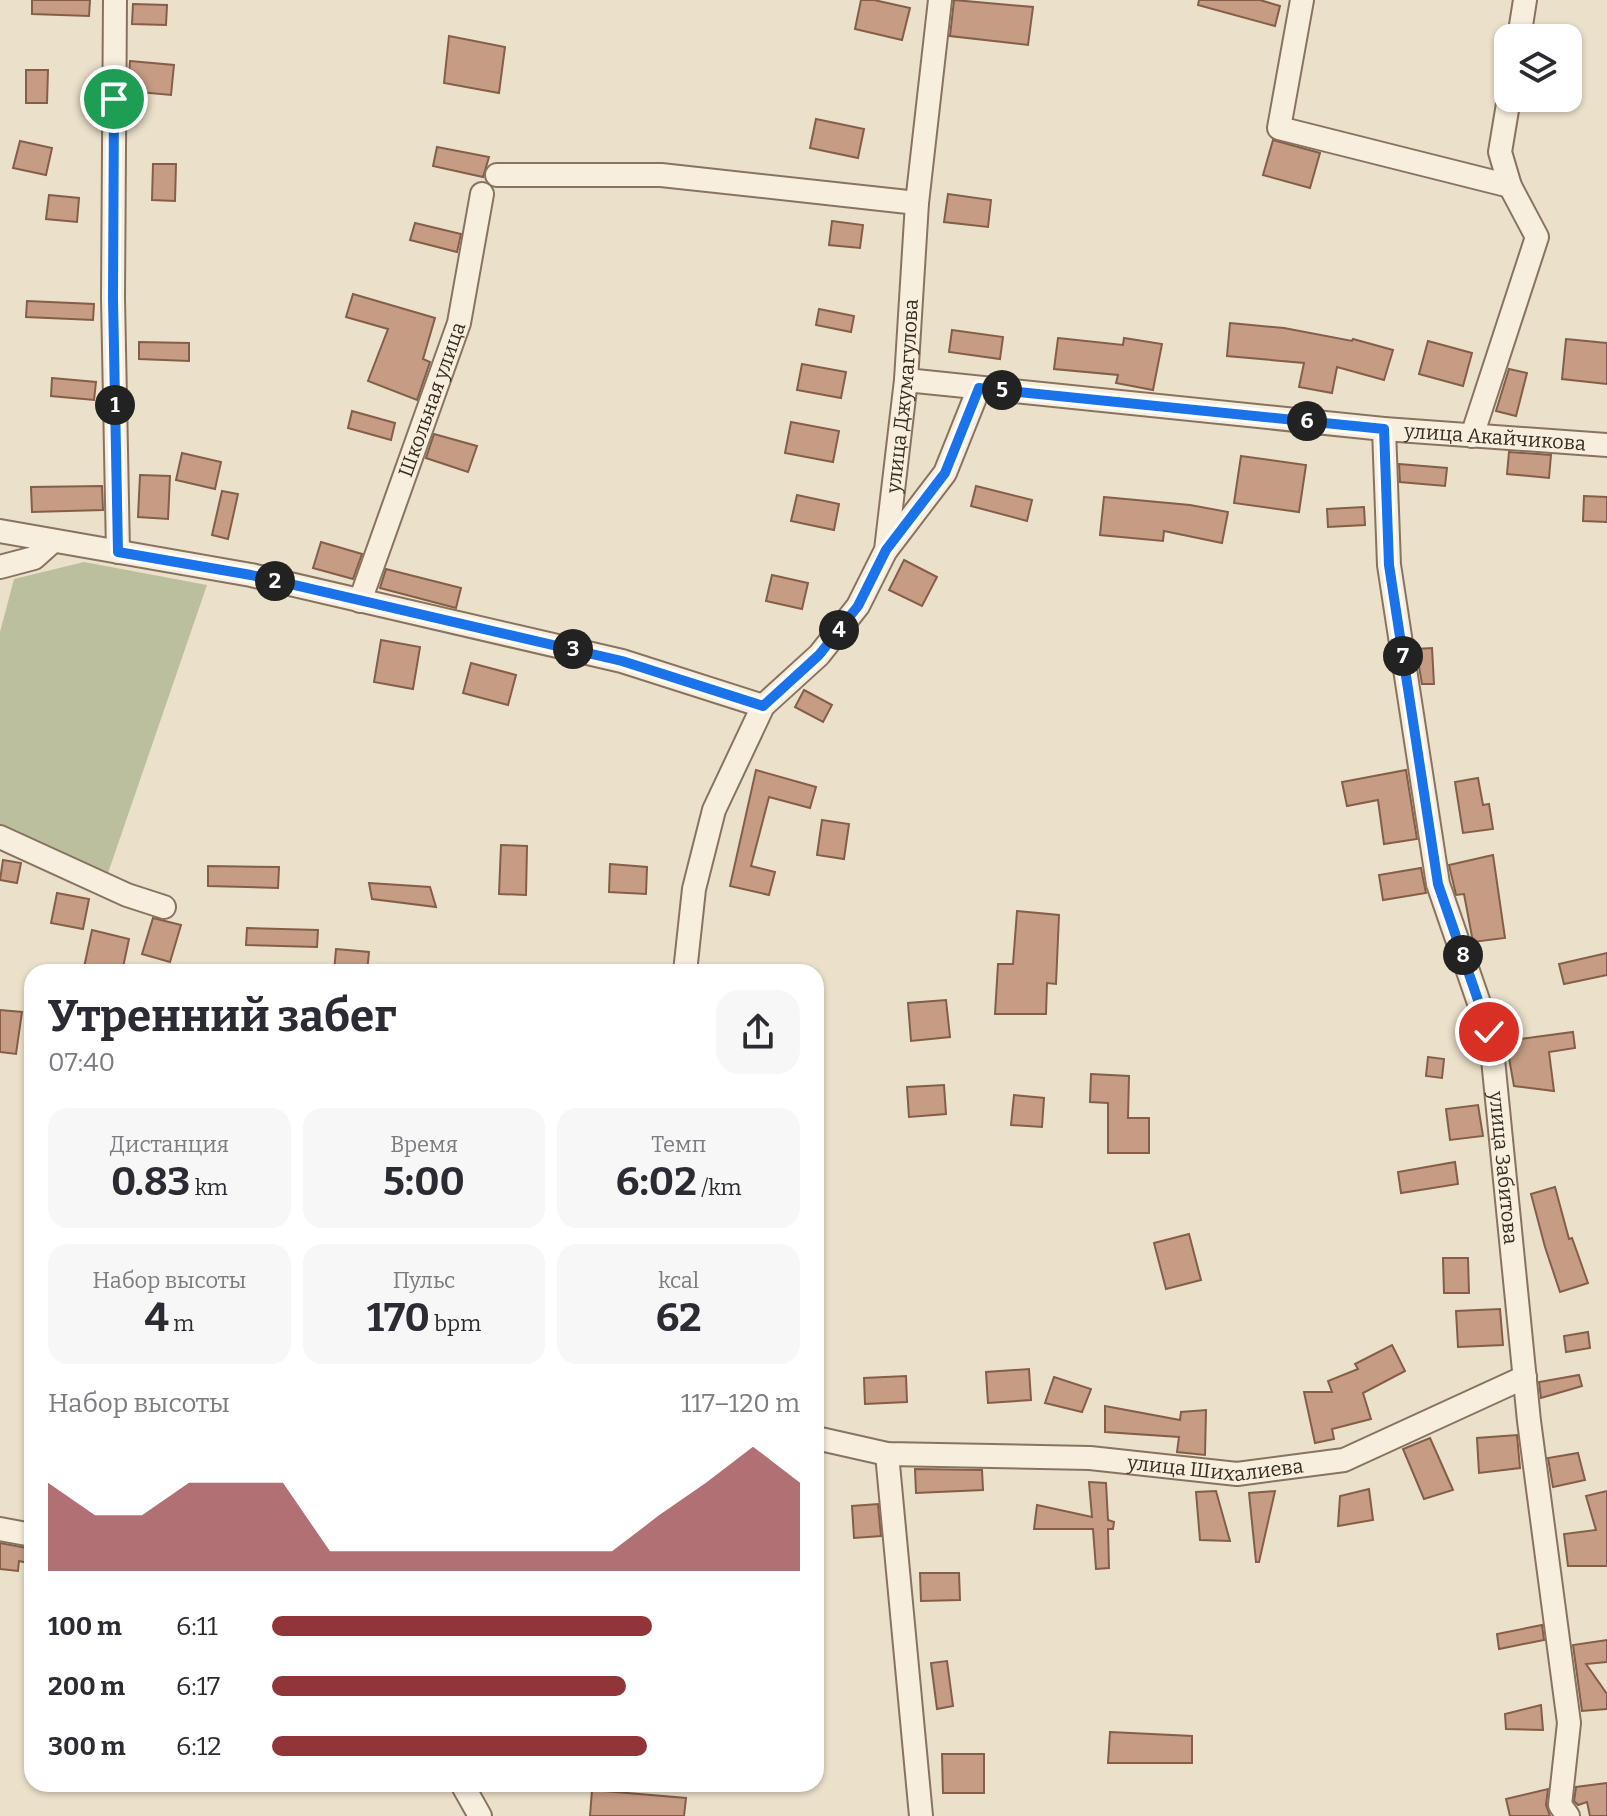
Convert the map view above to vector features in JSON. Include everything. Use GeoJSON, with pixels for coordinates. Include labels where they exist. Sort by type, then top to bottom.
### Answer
{"type":"FeatureCollection","features":[{"type":"Feature","properties":{"kind":"street"},"geometry":{"type":"LineString","coordinates":[[115,0],[113,298],[118,552]]}},
{"type":"Feature","properties":{"kind":"street","name":"улица Джумагулова"},"geometry":{"type":"LineString","coordinates":[[686,964],[694,889],[714,810],[763,706],[819,655],[858,606],[886,550],[906,380],[917,203],[940,0]]}},
{"type":"Feature","properties":{"kind":"street"},"geometry":{"type":"LineString","coordinates":[[1302,0],[1279,128],[1510,186]]}},
{"type":"Feature","properties":{"kind":"street"},"geometry":{"type":"LineString","coordinates":[[1521,24],[1525,0]]}},
{"type":"Feature","properties":{"kind":"street"},"geometry":{"type":"LineString","coordinates":[[1472,436],[1537,237],[1510,186],[1500,152],[1507,112]]}},
{"type":"Feature","properties":{"kind":"street"},"geometry":{"type":"LineString","coordinates":[[497,175],[661,175],[917,203]]}},
{"type":"Feature","properties":{"kind":"street","name":"Школьная улица"},"geometry":{"type":"LineString","coordinates":[[360,601],[459,323],[482,194]]}},
{"type":"Feature","properties":{"kind":"street","name":"улица Акайчикова"},"geometry":{"type":"LineString","coordinates":[[906,380],[1384,429],[1607,445]]}},
{"type":"Feature","properties":{"kind":"street"},"geometry":{"type":"LineString","coordinates":[[886,550],[945,473],[979,388]]}},
{"type":"Feature","properties":{"kind":"street","name":"улица Забитова"},"geometry":{"type":"LineString","coordinates":[[1384,429],[1389,565],[1438,884],[1489,1032],[1525,1377],[1569,1723],[1560,1805],[1568,1816]]}},
{"type":"Feature","properties":{"kind":"street"},"geometry":{"type":"LineString","coordinates":[[0,531],[251,575],[622,661],[763,706]]}},
{"type":"Feature","properties":{"kind":"street"},"geometry":{"type":"LineString","coordinates":[[0,567],[34,558],[53,541]]}},
{"type":"Feature","properties":{"kind":"street"},"geometry":{"type":"LineString","coordinates":[[0,837],[127,895],[164,907]]}},
{"type":"Feature","properties":{"kind":"street","name":"улица Шихалиева"},"geometry":{"type":"LineString","coordinates":[[824,1440],[887,1454],[1090,1458],[1237,1474],[1344,1460],[1525,1377]]}},
{"type":"Feature","properties":{"kind":"street"},"geometry":{"type":"LineString","coordinates":[[887,1454],[921,1816]]}},
{"type":"Feature","properties":{"kind":"street"},"geometry":{"type":"LineString","coordinates":[[0,1529],[24,1534]]}},
{"type":"Feature","properties":{"kind":"street"},"geometry":{"type":"LineString","coordinates":[[466,1792],[480,1816]]}},
{"type":"Feature","properties":{"kind":"green space"},"geometry":{"type":"Polygon","coordinates":[[[84,562],[207,585],[108,873],[0,825],[0,632],[14,579],[84,562]]]}},
{"type":"Feature","properties":{"kind":"building"},"geometry":{"type":"Polygon","coordinates":[[[32,0],[90,0],[89,16],[32,14],[32,0]]]}},
{"type":"Feature","properties":{"kind":"building"},"geometry":{"type":"Polygon","coordinates":[[[861,0],[910,8],[902,40],[855,29],[861,0]]]}},
{"type":"Feature","properties":{"kind":"building"},"geometry":{"type":"Polygon","coordinates":[[[954,0],[1033,7],[1028,45],[950,36],[954,0]]]}},
{"type":"Feature","properties":{"kind":"building"},"geometry":{"type":"Polygon","coordinates":[[[1199,0],[1260,0],[1280,6],[1275,26],[1198,5],[1199,0]]]}},
{"type":"Feature","properties":{"kind":"building"},"geometry":{"type":"Polygon","coordinates":[[[133,4],[167,5],[166,25],[132,24],[133,4]]]}},
{"type":"Feature","properties":{"kind":"building"},"geometry":{"type":"Polygon","coordinates":[[[449,36],[505,47],[499,93],[444,83],[449,36]]]}},
{"type":"Feature","properties":{"kind":"building"},"geometry":{"type":"Polygon","coordinates":[[[130,61],[174,65],[171,95],[128,91],[130,61]]]}},
{"type":"Feature","properties":{"kind":"building"},"geometry":{"type":"Polygon","coordinates":[[[26,70],[48,70],[47,103],[26,103],[26,70]]]}},
{"type":"Feature","properties":{"kind":"building"},"geometry":{"type":"Polygon","coordinates":[[[816,119],[864,129],[858,158],[810,148],[816,119]]]}},
{"type":"Feature","properties":{"kind":"building"},"geometry":{"type":"Polygon","coordinates":[[[1273,140],[1320,153],[1310,188],[1263,175],[1273,140]]]}},
{"type":"Feature","properties":{"kind":"building"},"geometry":{"type":"Polygon","coordinates":[[[20,141],[52,148],[46,175],[13,168],[20,141]]]}},
{"type":"Feature","properties":{"kind":"building"},"geometry":{"type":"Polygon","coordinates":[[[437,147],[489,157],[483,177],[433,166],[437,147]]]}},
{"type":"Feature","properties":{"kind":"building"},"geometry":{"type":"Polygon","coordinates":[[[153,164],[176,164],[175,201],[152,200],[153,164]]]}},
{"type":"Feature","properties":{"kind":"building"},"geometry":{"type":"Polygon","coordinates":[[[948,194],[991,200],[988,227],[944,222],[948,194]]]}},
{"type":"Feature","properties":{"kind":"building"},"geometry":{"type":"Polygon","coordinates":[[[49,195],[79,198],[77,222],[46,219],[49,195]]]}},
{"type":"Feature","properties":{"kind":"building"},"geometry":{"type":"Polygon","coordinates":[[[832,221],[863,225],[860,248],[829,245],[832,221]]]}},
{"type":"Feature","properties":{"kind":"building"},"geometry":{"type":"Polygon","coordinates":[[[415,223],[461,234],[457,252],[410,240],[415,223]]]}},
{"type":"Feature","properties":{"kind":"building"},"geometry":{"type":"Polygon","coordinates":[[[353,294],[435,318],[423,359],[430,362],[417,400],[368,381],[388,329],[346,317],[353,294]]]}},
{"type":"Feature","properties":{"kind":"building"},"geometry":{"type":"Polygon","coordinates":[[[27,301],[94,304],[93,320],[26,317],[27,301]]]}},
{"type":"Feature","properties":{"kind":"building"},"geometry":{"type":"Polygon","coordinates":[[[819,309],[854,316],[851,332],[816,325],[819,309]]]}},
{"type":"Feature","properties":{"kind":"building"},"geometry":{"type":"Polygon","coordinates":[[[1230,323],[1353,339],[1393,350],[1384,380],[1337,367],[1332,393],[1299,387],[1304,363],[1227,356],[1230,323]]]}},
{"type":"Feature","properties":{"kind":"building"},"geometry":{"type":"Polygon","coordinates":[[[952,330],[1003,337],[1000,359],[949,352],[952,330]]]}},
{"type":"Feature","properties":{"kind":"building"},"geometry":{"type":"Polygon","coordinates":[[[1058,338],[1123,345],[1124,338],[1162,344],[1153,390],[1116,383],[1118,375],[1054,369],[1058,338]]]}},
{"type":"Feature","properties":{"kind":"building"},"geometry":{"type":"Polygon","coordinates":[[[1566,339],[1607,343],[1607,384],[1562,379],[1566,339]]]}},
{"type":"Feature","properties":{"kind":"building"},"geometry":{"type":"Polygon","coordinates":[[[1428,341],[1472,353],[1463,386],[1419,374],[1428,341]]]}},
{"type":"Feature","properties":{"kind":"building"},"geometry":{"type":"Polygon","coordinates":[[[139,342],[189,343],[189,361],[139,359],[139,342]]]}},
{"type":"Feature","properties":{"kind":"building"},"geometry":{"type":"Polygon","coordinates":[[[802,364],[846,372],[841,398],[797,390],[802,364]]]}},
{"type":"Feature","properties":{"kind":"building"},"geometry":{"type":"Polygon","coordinates":[[[1509,369],[1527,373],[1516,416],[1496,411],[1509,369]]]}},
{"type":"Feature","properties":{"kind":"building"},"geometry":{"type":"Polygon","coordinates":[[[52,378],[96,382],[94,400],[51,396],[52,378]]]}},
{"type":"Feature","properties":{"kind":"building"},"geometry":{"type":"Polygon","coordinates":[[[352,411],[395,423],[391,440],[348,428],[352,411]]]}},
{"type":"Feature","properties":{"kind":"building"},"geometry":{"type":"Polygon","coordinates":[[[791,422],[839,431],[833,462],[785,453],[791,422]]]}},
{"type":"Feature","properties":{"kind":"building"},"geometry":{"type":"Polygon","coordinates":[[[434,434],[477,446],[468,472],[426,458],[434,434]]]}},
{"type":"Feature","properties":{"kind":"building"},"geometry":{"type":"Polygon","coordinates":[[[1509,452],[1551,455],[1549,478],[1507,474],[1509,452]]]}},
{"type":"Feature","properties":{"kind":"building"},"geometry":{"type":"Polygon","coordinates":[[[182,453],[221,462],[215,489],[176,480],[182,453]]]}},
{"type":"Feature","properties":{"kind":"building"},"geometry":{"type":"Polygon","coordinates":[[[1241,456],[1306,465],[1299,512],[1234,503],[1241,456]]]}},
{"type":"Feature","properties":{"kind":"building"},"geometry":{"type":"Polygon","coordinates":[[[1399,464],[1447,468],[1445,486],[1400,482],[1399,464]]]}},
{"type":"Feature","properties":{"kind":"building"},"geometry":{"type":"Polygon","coordinates":[[[140,475],[170,476],[168,519],[138,517],[140,475]]]}},
{"type":"Feature","properties":{"kind":"building"},"geometry":{"type":"Polygon","coordinates":[[[102,486],[103,510],[32,512],[31,487],[102,486]]]}},
{"type":"Feature","properties":{"kind":"building"},"geometry":{"type":"Polygon","coordinates":[[[976,486],[1032,500],[1027,521],[971,506],[976,486]]]}},
{"type":"Feature","properties":{"kind":"building"},"geometry":{"type":"Polygon","coordinates":[[[222,491],[238,494],[228,539],[212,535],[222,491]]]}},
{"type":"Feature","properties":{"kind":"building"},"geometry":{"type":"Polygon","coordinates":[[[797,495],[839,504],[834,530],[791,521],[797,495]]]}},
{"type":"Feature","properties":{"kind":"building"},"geometry":{"type":"Polygon","coordinates":[[[1584,496],[1607,497],[1607,522],[1583,521],[1584,496]]]}},
{"type":"Feature","properties":{"kind":"building"},"geometry":{"type":"Polygon","coordinates":[[[1104,497],[1228,512],[1222,543],[1164,531],[1163,541],[1100,535],[1104,497]]]}},
{"type":"Feature","properties":{"kind":"building"},"geometry":{"type":"Polygon","coordinates":[[[1364,507],[1365,525],[1328,527],[1327,509],[1364,507]]]}},
{"type":"Feature","properties":{"kind":"building"},"geometry":{"type":"Polygon","coordinates":[[[321,542],[362,554],[353,579],[313,568],[321,542]]]}},
{"type":"Feature","properties":{"kind":"building"},"geometry":{"type":"Polygon","coordinates":[[[904,560],[937,577],[922,606],[889,590],[904,560]]]}},
{"type":"Feature","properties":{"kind":"building"},"geometry":{"type":"Polygon","coordinates":[[[386,569],[461,588],[456,608],[380,588],[386,569]]]}},
{"type":"Feature","properties":{"kind":"building"},"geometry":{"type":"Polygon","coordinates":[[[772,575],[808,583],[802,609],[766,601],[772,575]]]}},
{"type":"Feature","properties":{"kind":"building"},"geometry":{"type":"Polygon","coordinates":[[[381,640],[420,647],[413,689],[374,682],[381,640]]]}},
{"type":"Feature","properties":{"kind":"building"},"geometry":{"type":"Polygon","coordinates":[[[1432,648],[1434,684],[1422,684],[1416,649],[1432,648]]]}},
{"type":"Feature","properties":{"kind":"building"},"geometry":{"type":"Polygon","coordinates":[[[471,663],[516,675],[508,705],[463,693],[471,663]]]}},
{"type":"Feature","properties":{"kind":"building"},"geometry":{"type":"Polygon","coordinates":[[[804,690],[832,705],[823,722],[795,707],[804,690]]]}},
{"type":"Feature","properties":{"kind":"building"},"geometry":{"type":"Polygon","coordinates":[[[756,770],[816,787],[810,808],[769,797],[751,866],[775,872],[769,895],[730,886],[756,770]]]}},
{"type":"Feature","properties":{"kind":"building"},"geometry":{"type":"Polygon","coordinates":[[[1406,770],[1417,839],[1384,844],[1378,800],[1347,806],[1342,782],[1406,770]]]}},
{"type":"Feature","properties":{"kind":"building"},"geometry":{"type":"Polygon","coordinates":[[[1478,778],[1483,805],[1489,804],[1493,829],[1463,833],[1455,782],[1478,778]]]}},
{"type":"Feature","properties":{"kind":"building"},"geometry":{"type":"Polygon","coordinates":[[[822,820],[849,824],[844,859],[817,855],[822,820]]]}},
{"type":"Feature","properties":{"kind":"building"},"geometry":{"type":"Polygon","coordinates":[[[501,845],[527,846],[526,895],[499,894],[501,845]]]}},
{"type":"Feature","properties":{"kind":"building"},"geometry":{"type":"Polygon","coordinates":[[[1493,855],[1505,938],[1473,942],[1464,894],[1456,895],[1449,865],[1493,855]]]}},
{"type":"Feature","properties":{"kind":"building"},"geometry":{"type":"Polygon","coordinates":[[[3,860],[21,863],[17,883],[0,880],[3,860]]]}},
{"type":"Feature","properties":{"kind":"building"},"geometry":{"type":"Polygon","coordinates":[[[610,864],[647,867],[646,894],[609,892],[610,864]]]}},
{"type":"Feature","properties":{"kind":"building"},"geometry":{"type":"Polygon","coordinates":[[[208,866],[279,867],[278,888],[208,886],[208,866]]]}},
{"type":"Feature","properties":{"kind":"building"},"geometry":{"type":"Polygon","coordinates":[[[1421,868],[1426,893],[1383,900],[1379,875],[1421,868]]]}},
{"type":"Feature","properties":{"kind":"building"},"geometry":{"type":"Polygon","coordinates":[[[369,883],[430,887],[436,907],[372,899],[369,883]]]}},
{"type":"Feature","properties":{"kind":"building"},"geometry":{"type":"Polygon","coordinates":[[[57,893],[89,899],[83,929],[51,923],[57,893]]]}},
{"type":"Feature","properties":{"kind":"building"},"geometry":{"type":"Polygon","coordinates":[[[1017,911],[1059,915],[1056,984],[1047,983],[1046,1014],[995,1014],[998,964],[1013,964],[1017,911]]]}},
{"type":"Feature","properties":{"kind":"building"},"geometry":{"type":"Polygon","coordinates":[[[153,918],[181,925],[170,962],[142,954],[153,918]]]}},
{"type":"Feature","properties":{"kind":"building"},"geometry":{"type":"Polygon","coordinates":[[[247,928],[318,930],[317,947],[246,945],[247,928]]]}},
{"type":"Feature","properties":{"kind":"building"},"geometry":{"type":"Polygon","coordinates":[[[92,930],[129,939],[124,964],[85,964],[92,930]]]}},
{"type":"Feature","properties":{"kind":"building"},"geometry":{"type":"Polygon","coordinates":[[[336,949],[369,952],[368,964],[335,964],[336,949]]]}},
{"type":"Feature","properties":{"kind":"building"},"geometry":{"type":"Polygon","coordinates":[[[1607,953],[1607,975],[1564,984],[1559,964],[1607,953]]]}},
{"type":"Feature","properties":{"kind":"building"},"geometry":{"type":"Polygon","coordinates":[[[946,1000],[950,1037],[911,1041],[908,1003],[946,1000]]]}},
{"type":"Feature","properties":{"kind":"building"},"geometry":{"type":"Polygon","coordinates":[[[0,1010],[22,1012],[16,1054],[0,1052],[0,1010]]]}},
{"type":"Feature","properties":{"kind":"building"},"geometry":{"type":"Polygon","coordinates":[[[1573,1032],[1575,1048],[1549,1052],[1554,1091],[1514,1086],[1506,1041],[1573,1032]]]}},
{"type":"Feature","properties":{"kind":"building"},"geometry":{"type":"Polygon","coordinates":[[[1428,1057],[1444,1059],[1442,1078],[1426,1076],[1428,1057]]]}},
{"type":"Feature","properties":{"kind":"building"},"geometry":{"type":"Polygon","coordinates":[[[1091,1074],[1129,1076],[1128,1118],[1149,1118],[1149,1153],[1108,1153],[1108,1103],[1090,1102],[1091,1074]]]}},
{"type":"Feature","properties":{"kind":"building"},"geometry":{"type":"Polygon","coordinates":[[[944,1085],[946,1114],[909,1117],[907,1087],[944,1085]]]}},
{"type":"Feature","properties":{"kind":"building"},"geometry":{"type":"Polygon","coordinates":[[[1014,1095],[1044,1098],[1042,1127],[1011,1125],[1014,1095]]]}},
{"type":"Feature","properties":{"kind":"building"},"geometry":{"type":"Polygon","coordinates":[[[1478,1105],[1483,1136],[1450,1140],[1446,1109],[1478,1105]]]}},
{"type":"Feature","properties":{"kind":"building"},"geometry":{"type":"Polygon","coordinates":[[[1455,1162],[1458,1184],[1401,1193],[1398,1172],[1455,1162]]]}},
{"type":"Feature","properties":{"kind":"building"},"geometry":{"type":"Polygon","coordinates":[[[1555,1187],[1569,1239],[1572,1238],[1588,1283],[1560,1292],[1531,1194],[1555,1187]]]}},
{"type":"Feature","properties":{"kind":"building"},"geometry":{"type":"Polygon","coordinates":[[[1189,1234],[1201,1280],[1166,1289],[1154,1243],[1189,1234]]]}},
{"type":"Feature","properties":{"kind":"building"},"geometry":{"type":"Polygon","coordinates":[[[1443,1258],[1468,1258],[1469,1293],[1444,1293],[1443,1258]]]}},
{"type":"Feature","properties":{"kind":"building"},"geometry":{"type":"Polygon","coordinates":[[[1500,1309],[1503,1345],[1458,1347],[1456,1311],[1500,1309]]]}},
{"type":"Feature","properties":{"kind":"building"},"geometry":{"type":"Polygon","coordinates":[[[1588,1332],[1590,1348],[1566,1352],[1564,1336],[1588,1332]]]}},
{"type":"Feature","properties":{"kind":"building"},"geometry":{"type":"Polygon","coordinates":[[[1392,1345],[1405,1371],[1363,1393],[1371,1419],[1332,1429],[1334,1439],[1315,1443],[1304,1392],[1332,1392],[1328,1381],[1358,1369],[1355,1364],[1392,1345]]]}},
{"type":"Feature","properties":{"kind":"building"},"geometry":{"type":"Polygon","coordinates":[[[1029,1369],[1031,1400],[988,1403],[986,1372],[1029,1369]]]}},
{"type":"Feature","properties":{"kind":"building"},"geometry":{"type":"Polygon","coordinates":[[[1579,1375],[1582,1386],[1541,1398],[1539,1382],[1579,1375]]]}},
{"type":"Feature","properties":{"kind":"building"},"geometry":{"type":"Polygon","coordinates":[[[906,1376],[907,1402],[865,1404],[864,1378],[906,1376]]]}},
{"type":"Feature","properties":{"kind":"building"},"geometry":{"type":"Polygon","coordinates":[[[1054,1377],[1091,1389],[1082,1412],[1045,1403],[1054,1377]]]}},
{"type":"Feature","properties":{"kind":"building"},"geometry":{"type":"Polygon","coordinates":[[[1105,1406],[1180,1420],[1181,1412],[1206,1410],[1205,1455],[1177,1452],[1179,1437],[1105,1432],[1105,1406]]]}},
{"type":"Feature","properties":{"kind":"building"},"geometry":{"type":"Polygon","coordinates":[[[1517,1435],[1520,1468],[1479,1473],[1477,1438],[1517,1435]]]}},
{"type":"Feature","properties":{"kind":"building"},"geometry":{"type":"Polygon","coordinates":[[[1430,1438],[1453,1490],[1424,1499],[1403,1449],[1430,1438]]]}},
{"type":"Feature","properties":{"kind":"building"},"geometry":{"type":"Polygon","coordinates":[[[1578,1453],[1585,1480],[1553,1487],[1548,1458],[1578,1453]]]}},
{"type":"Feature","properties":{"kind":"building"},"geometry":{"type":"Polygon","coordinates":[[[915,1469],[982,1470],[983,1490],[916,1493],[915,1469]]]}},
{"type":"Feature","properties":{"kind":"building"},"geometry":{"type":"Polygon","coordinates":[[[1089,1482],[1106,1483],[1108,1520],[1114,1522],[1113,1529],[1108,1529],[1109,1568],[1096,1569],[1093,1529],[1034,1529],[1037,1505],[1092,1517],[1089,1482]]]}},
{"type":"Feature","properties":{"kind":"building"},"geometry":{"type":"Polygon","coordinates":[[[1369,1489],[1373,1520],[1338,1526],[1340,1496],[1369,1489]]]}},
{"type":"Feature","properties":{"kind":"building"},"geometry":{"type":"Polygon","coordinates":[[[1216,1491],[1230,1541],[1200,1540],[1196,1492],[1216,1491]]]}},
{"type":"Feature","properties":{"kind":"building"},"geometry":{"type":"Polygon","coordinates":[[[1275,1491],[1259,1562],[1256,1562],[1249,1493],[1275,1491]]]}},
{"type":"Feature","properties":{"kind":"building"},"geometry":{"type":"Polygon","coordinates":[[[1607,1491],[1607,1566],[1568,1566],[1564,1534],[1596,1530],[1586,1496],[1607,1491]]]}},
{"type":"Feature","properties":{"kind":"building"},"geometry":{"type":"Polygon","coordinates":[[[878,1504],[881,1536],[854,1538],[852,1506],[878,1504]]]}},
{"type":"Feature","properties":{"kind":"building"},"geometry":{"type":"Polygon","coordinates":[[[0,1543],[24,1548],[24,1562],[19,1561],[18,1571],[0,1569],[0,1543]]]}},
{"type":"Feature","properties":{"kind":"building"},"geometry":{"type":"Polygon","coordinates":[[[920,1573],[959,1573],[960,1600],[921,1601],[920,1573]]]}},
{"type":"Feature","properties":{"kind":"building"},"geometry":{"type":"Polygon","coordinates":[[[1542,1625],[1544,1640],[1499,1649],[1497,1634],[1542,1625]]]}},
{"type":"Feature","properties":{"kind":"building"},"geometry":{"type":"Polygon","coordinates":[[[1607,1640],[1607,1662],[1586,1664],[1607,1694],[1607,1709],[1582,1711],[1573,1645],[1607,1640]]]}},
{"type":"Feature","properties":{"kind":"building"},"geometry":{"type":"Polygon","coordinates":[[[947,1661],[953,1706],[937,1709],[931,1663],[947,1661]]]}},
{"type":"Feature","properties":{"kind":"building"},"geometry":{"type":"Polygon","coordinates":[[[1541,1705],[1543,1730],[1506,1729],[1505,1714],[1541,1705]]]}},
{"type":"Feature","properties":{"kind":"building"},"geometry":{"type":"Polygon","coordinates":[[[1110,1732],[1192,1736],[1192,1763],[1108,1763],[1110,1732]]]}},
{"type":"Feature","properties":{"kind":"building"},"geometry":{"type":"Polygon","coordinates":[[[942,1754],[984,1754],[984,1793],[943,1793],[942,1754]]]}},
{"type":"Feature","properties":{"kind":"building"},"geometry":{"type":"Polygon","coordinates":[[[1607,1783],[1607,1816],[1590,1816],[1587,1802],[1578,1805],[1574,1801],[1576,1787],[1607,1783]]]}},
{"type":"Feature","properties":{"kind":"building"},"geometry":{"type":"Polygon","coordinates":[[[1548,1789],[1546,1805],[1550,1816],[1510,1816],[1506,1799],[1548,1789]]]}},
{"type":"Feature","properties":{"kind":"building"},"geometry":{"type":"Polygon","coordinates":[[[592,1792],[686,1798],[684,1816],[590,1816],[592,1792]]]}},
{"type":"Feature","properties":{"kind":"route"},"geometry":{"type":"LineString","coordinates":[[114,99],[113,298],[118,552],[251,575],[622,661],[763,706],[819,655],[858,606],[886,550],[945,473],[979,388],[1384,429],[1389,565],[1438,884],[1489,1032]]}}]}
